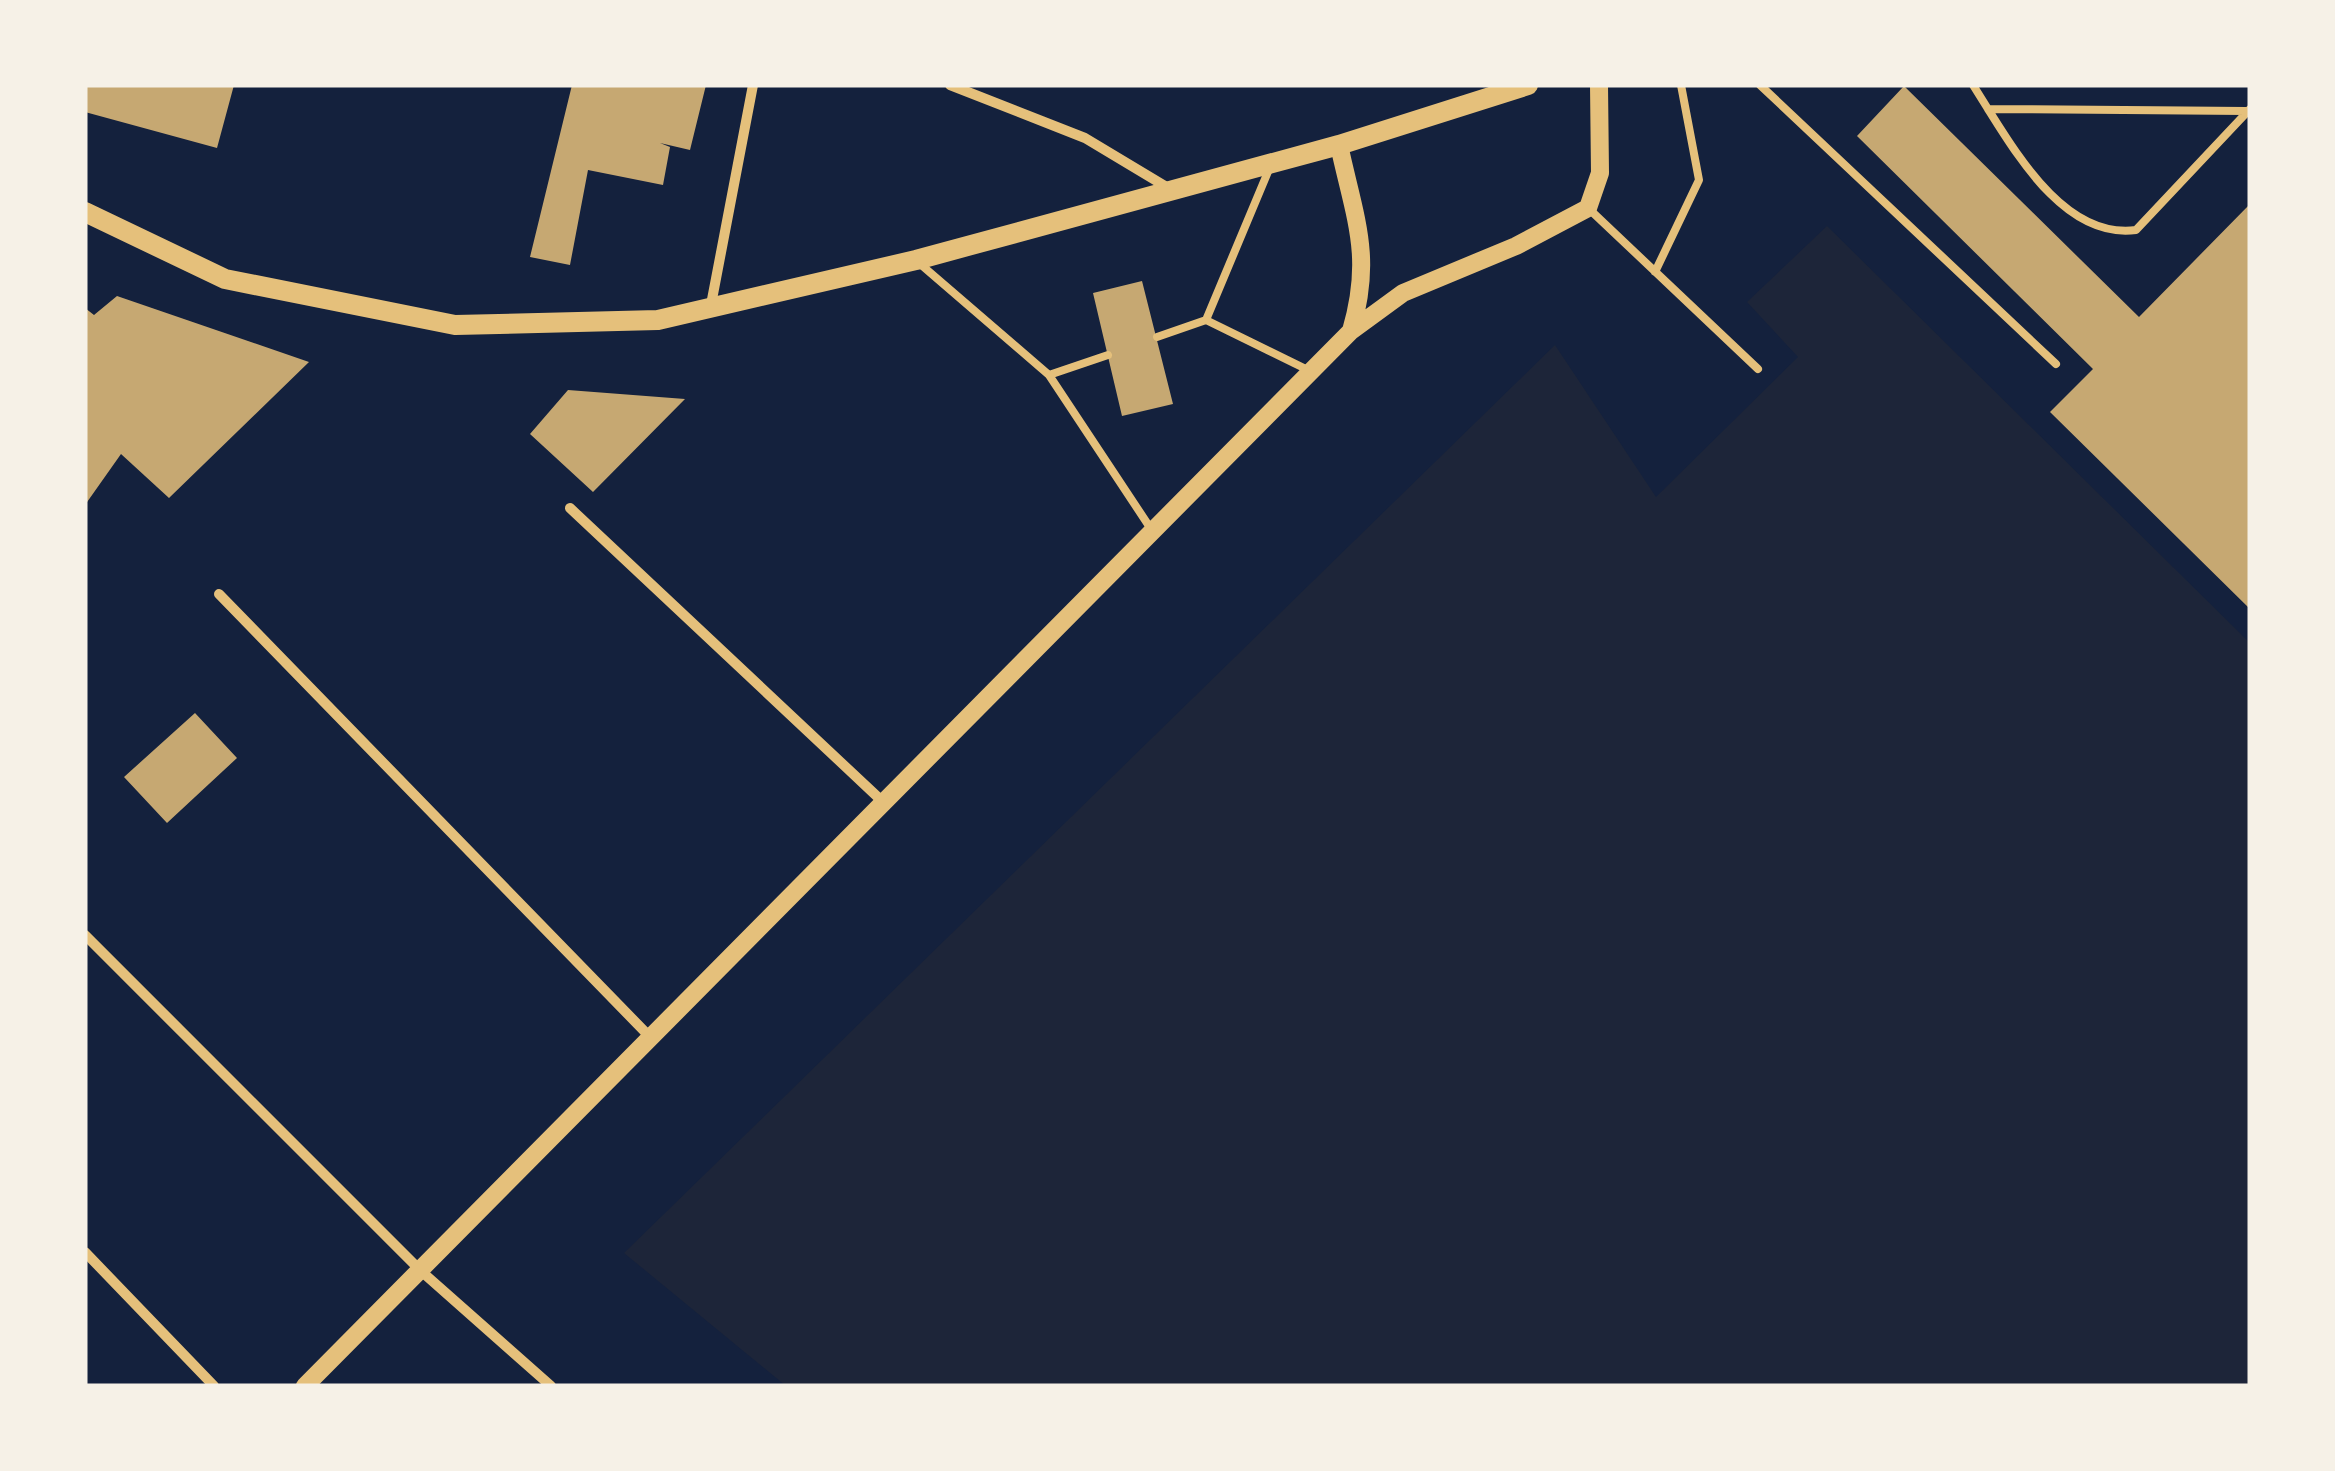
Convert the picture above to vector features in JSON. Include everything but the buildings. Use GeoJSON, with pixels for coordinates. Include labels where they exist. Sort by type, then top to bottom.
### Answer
{"type":"FeatureCollection","features":[{"type":"Feature","properties":{"kind":"main road"},"geometry":{"type":"LineString","coordinates":[[85,212],[225,279],[454,325],[658,320],[710,311],[916,260],[1339,145],[1528,85]]}},
{"type":"Feature","properties":{"kind":"street"},"geometry":{"type":"LineString","coordinates":[[710,311],[753,85]]}},
{"type":"Feature","properties":{"kind":"street"},"geometry":{"type":"LineString","coordinates":[[950,85],[1085,138],[1170,190]]}},
{"type":"Feature","properties":{"kind":"street"},"geometry":{"type":"LineString","coordinates":[[306,1386],[1351,331],[1403,294],[1529,240],[1588,208],[1600,173],[1600,85]]}},
{"type":"Feature","properties":{"kind":"street"},"geometry":{"type":"LineString","coordinates":[[1339,145],[1364,261],[1362,292],[1351,331]]}},
{"type":"Feature","properties":{"kind":"street"},"geometry":{"type":"LineString","coordinates":[[570,508],[882,801]]}},
{"type":"Feature","properties":{"kind":"street"},"geometry":{"type":"LineString","coordinates":[[219,594],[650,1037]]}},
{"type":"Feature","properties":{"kind":"street"},"geometry":{"type":"LineString","coordinates":[[85,935],[421,1271],[551,1386]]}},
{"type":"Feature","properties":{"kind":"street"},"geometry":{"type":"LineString","coordinates":[[85,1252],[214,1386]]}},
{"type":"Feature","properties":{"kind":"lane"},"geometry":{"type":"LineString","coordinates":[[1655,272],[1699,180],[1682,85]]}},
{"type":"Feature","properties":{"kind":"lane"},"geometry":{"type":"LineString","coordinates":[[1760,85],[2056,364]]}},
{"type":"Feature","properties":{"kind":"lane"},"geometry":{"type":"LineString","coordinates":[[1973,85],[2009,142],[2054,195],[2084,222],[2113,233],[2136,230],[2249,111]]}},
{"type":"Feature","properties":{"kind":"lane"},"geometry":{"type":"LineString","coordinates":[[1988,109],[2249,111]]}},
{"type":"Feature","properties":{"kind":"lane"},"geometry":{"type":"LineString","coordinates":[[1206,320],[1272,162]]}},
{"type":"Feature","properties":{"kind":"lane"},"geometry":{"type":"LineString","coordinates":[[1588,208],[1758,369]]}},
{"type":"Feature","properties":{"kind":"lane"},"geometry":{"type":"LineString","coordinates":[[916,260],[1050,375],[1152,530]]}},
{"type":"Feature","properties":{"kind":"lane"},"geometry":{"type":"LineString","coordinates":[[1157,338],[1206,320],[1310,371]]}},
{"type":"Feature","properties":{"kind":"lane"},"geometry":{"type":"LineString","coordinates":[[1050,375],[1108,355]]}},
{"type":"Feature","properties":{"kind":"shaded area"},"geometry":{"type":"Polygon","coordinates":[[[1827,226],[2250,643],[2250,1386],[786,1386],[624,1253],[1555,345],[1656,497],[1798,357],[1747,302],[1827,226]]]}}]}
